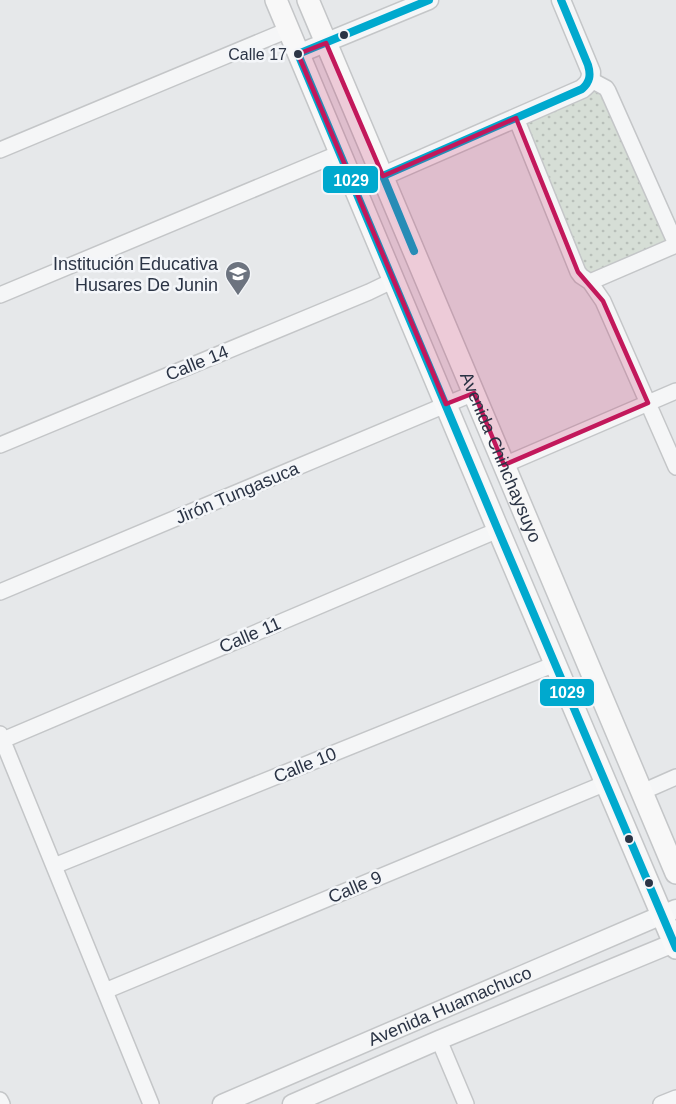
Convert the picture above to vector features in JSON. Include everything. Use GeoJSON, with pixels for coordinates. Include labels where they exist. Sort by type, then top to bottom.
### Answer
{"type":"FeatureCollection","features":[{"type":"Feature","properties":{"kind":"main road","name":"Avenida Chinchaysuyo"},"geometry":{"type":"LineString","coordinates":[[276,0],[606,783],[669,912],[675,945]]}},
{"type":"Feature","properties":{"kind":"main road","name":"Avenida Chinchaysuyo"},"geometry":{"type":"LineString","coordinates":[[308,0],[676,873]]}},
{"type":"Feature","properties":{"kind":"street"},"geometry":{"type":"LineString","coordinates":[[298,54],[429,0]]}},
{"type":"Feature","properties":{"kind":"street"},"geometry":{"type":"LineString","coordinates":[[383,176],[588,85],[591,72],[561,0]]}},
{"type":"Feature","properties":{"kind":"street"},"geometry":{"type":"LineString","coordinates":[[0,150],[288,30]]}},
{"type":"Feature","properties":{"kind":"street"},"geometry":{"type":"LineString","coordinates":[[590,282],[676,245],[606,88],[591,80]]}},
{"type":"Feature","properties":{"kind":"street"},"geometry":{"type":"LineString","coordinates":[[516,118],[578,272],[590,282],[603,301],[676,467]]}},
{"type":"Feature","properties":{"kind":"street"},"geometry":{"type":"LineString","coordinates":[[0,295],[340,153]]}},
{"type":"Feature","properties":{"kind":"street","name":"Calle 14"},"geometry":{"type":"LineString","coordinates":[[0,445],[394,280]]}},
{"type":"Feature","properties":{"kind":"street"},"geometry":{"type":"LineString","coordinates":[[504,465],[676,391]]}},
{"type":"Feature","properties":{"kind":"street","name":"Jirón Tungasuca"},"geometry":{"type":"LineString","coordinates":[[0,592],[474,393]]}},
{"type":"Feature","properties":{"kind":"street","name":"Calle 11"},"geometry":{"type":"LineString","coordinates":[[1,737],[498,530]]}},
{"type":"Feature","properties":{"kind":"street","name":"Calle 10"},"geometry":{"type":"LineString","coordinates":[[54,866],[555,664]]}},
{"type":"Feature","properties":{"kind":"street"},"geometry":{"type":"LineString","coordinates":[[1,737],[151,1104]]}},
{"type":"Feature","properties":{"kind":"street"},"geometry":{"type":"LineString","coordinates":[[642,792],[676,777]]}},
{"type":"Feature","properties":{"kind":"street","name":"Calle 9"},"geometry":{"type":"LineString","coordinates":[[105,991],[606,783]]}},
{"type":"Feature","properties":{"kind":"street","name":"Avenida Huamachuco"},"geometry":{"type":"LineString","coordinates":[[222,1104],[669,912]]}},
{"type":"Feature","properties":{"kind":"street","name":"Avenida Huamachuco"},"geometry":{"type":"LineString","coordinates":[[292,1104],[439,1040],[675,945]]}},
{"type":"Feature","properties":{"kind":"street"},"geometry":{"type":"LineString","coordinates":[[439,1040],[466,1104]]}},
{"type":"Feature","properties":{"kind":"street"},"geometry":{"type":"LineString","coordinates":[[661,1104],[676,1098]]}},
{"type":"Feature","properties":{"kind":"highlighted area"},"geometry":{"type":"Polygon","coordinates":[[[326,43],[383,176],[516,118],[578,272],[603,301],[648,403],[504,465],[474,393],[446,404],[298,54],[326,43]]]}},
{"type":"Feature","properties":{"kind":"shaded area"},"geometry":{"type":"Polygon","coordinates":[[[602,88],[667,241],[588,276],[523,122],[602,88]]]}},
{"type":"Feature","properties":{"kind":"transit line","name":"1029"},"geometry":{"type":"LineString","coordinates":[[429,0],[298,54],[676,948]]}},
{"type":"Feature","properties":{"kind":"transit line","name":"1029"},"geometry":{"type":"LineString","coordinates":[[414,251],[383,176],[582,89],[587,84],[588,65],[561,0]]}},
{"type":"Feature","properties":{"kind":"place","name":"Calle 17"},"geometry":{"type":"Point","coordinates":[298,54]}},
{"type":"Feature","properties":{"kind":"place","name":"Institución Educativa Husares De Junin"},"geometry":{"type":"Point","coordinates":[238,297]}}]}
